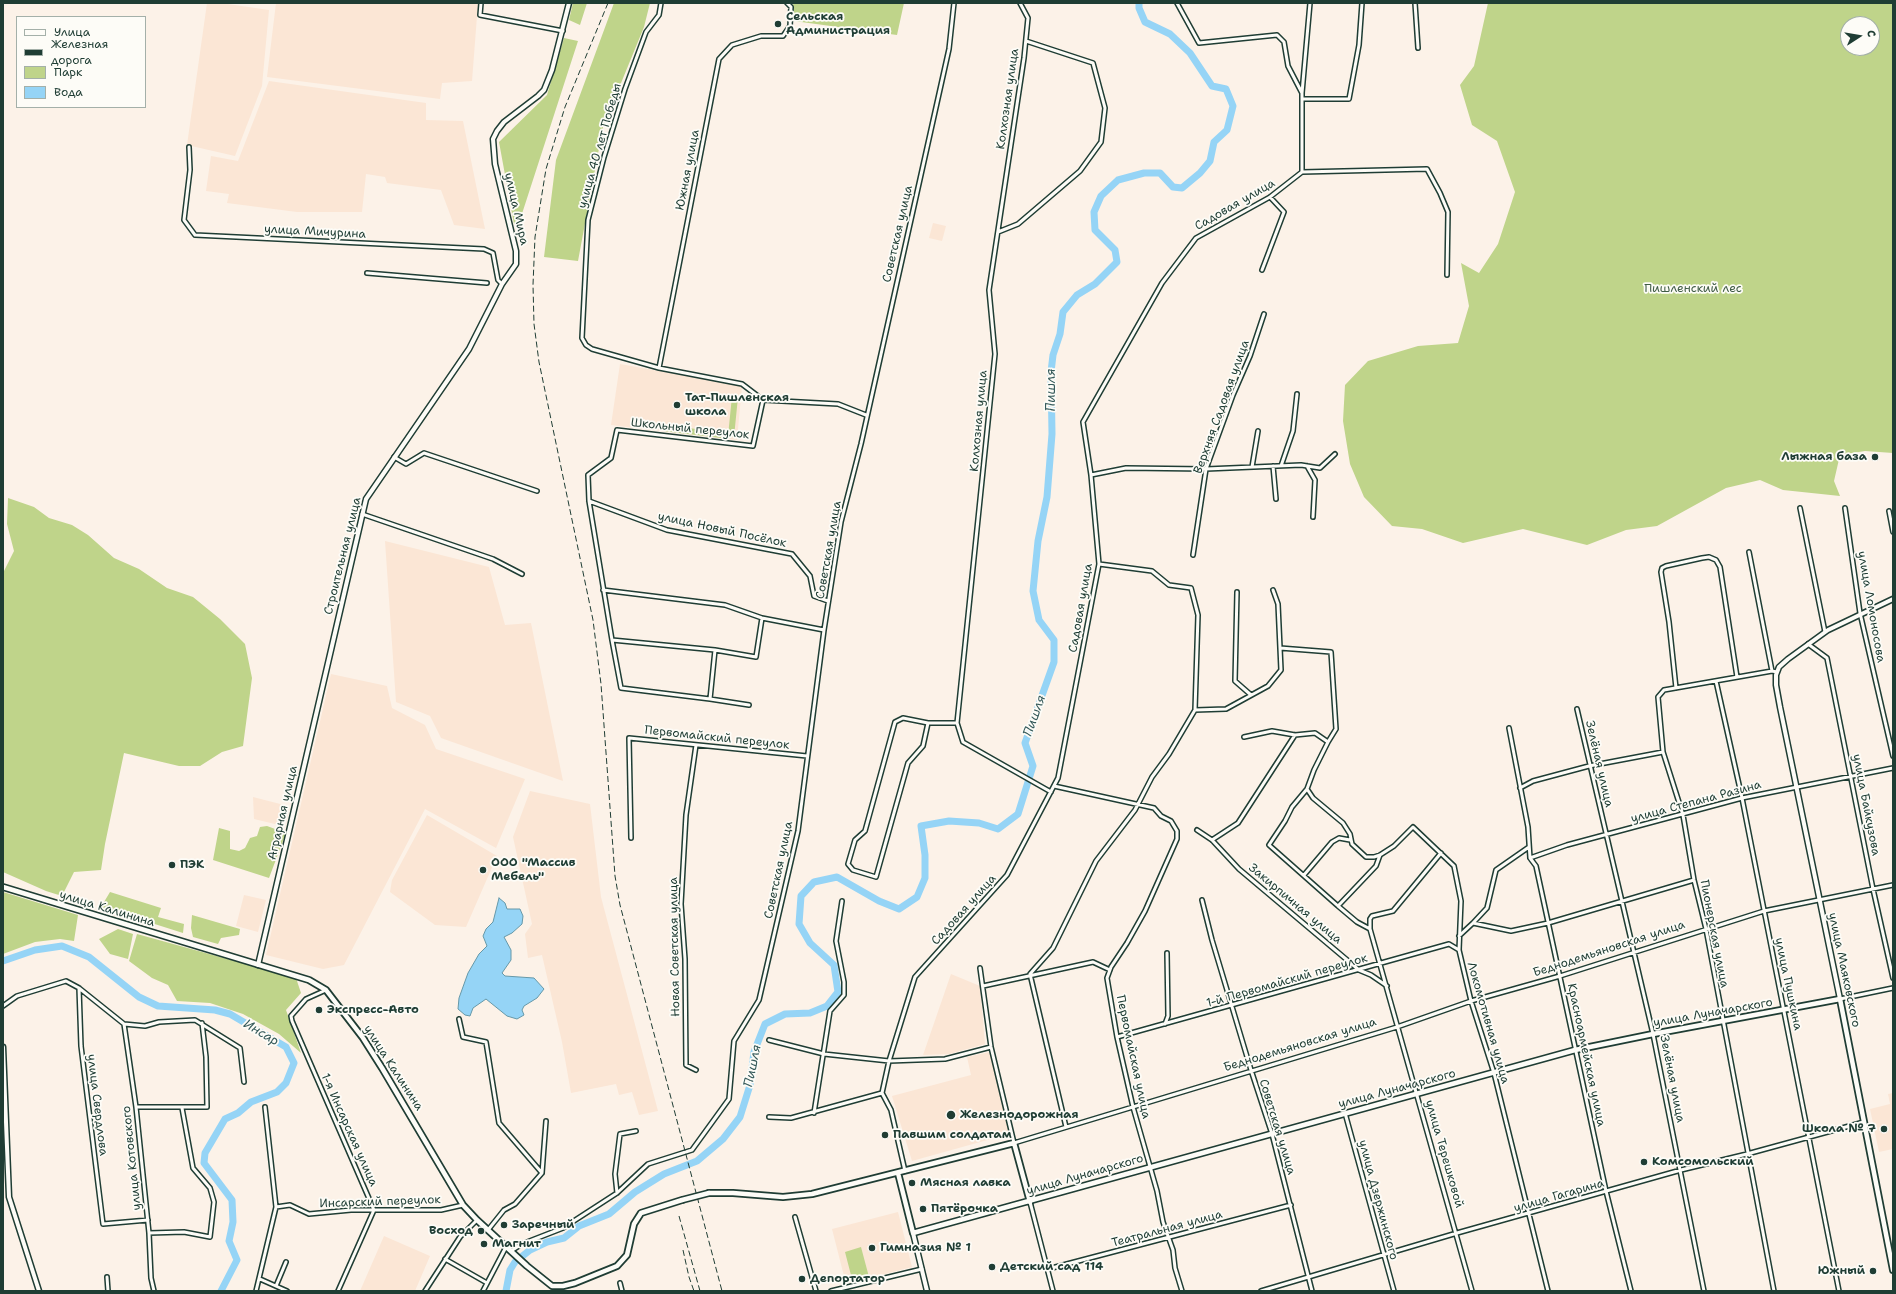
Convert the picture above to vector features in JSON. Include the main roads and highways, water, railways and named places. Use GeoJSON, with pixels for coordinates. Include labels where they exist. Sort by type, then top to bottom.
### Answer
{"type":"FeatureCollection","features":[{"type":"Feature","properties":{"kind":"main road","name":"улица Калинина"},"geometry":{"type":"LineString","coordinates":[[3,888],[309,980],[326,990],[363,1038],[463,1205],[477,1220],[552,1288]]}},
{"type":"Feature","properties":{"kind":"main road","name":"улица Луначарского"},"geometry":{"type":"LineString","coordinates":[[898,1173],[913,1232],[1030,1202],[1150,1167],[1575,1050],[1840,999]]}},
{"type":"Feature","properties":{"kind":"main road","name":"улица Маяковского"},"geometry":{"type":"LineString","coordinates":[[1840,999],[1893,1270]]}},
{"type":"Feature","properties":{"kind":"main road","name":"Беднодемьяновская улица"},"geometry":{"type":"LineString","coordinates":[[552,1288],[575,1283],[617,1266],[627,1255],[634,1224],[641,1213],[709,1193],[733,1193],[782,1197],[806,1195],[1014,1143],[1030,1202]]}},
{"type":"Feature","properties":{"kind":"water"},"geometry":{"type":"Polygon","coordinates":[[[499,898],[505,903],[507,909],[520,909],[523,916],[522,924],[512,933],[504,937],[511,950],[511,960],[502,973],[505,976],[534,978],[544,989],[537,998],[524,1006],[522,1010],[524,1015],[517,1019],[507,1016],[486,999],[473,1008],[470,1016],[465,1015],[458,1009],[459,998],[468,973],[479,954],[487,946],[483,936],[486,929],[493,922],[499,898]]]}},
{"type":"Feature","properties":{"kind":"waterway","name":"Пишля"},"geometry":{"type":"LineString","coordinates":[[506,1291],[510,1270],[515,1262],[530,1250],[547,1242],[564,1238],[579,1226],[609,1214],[635,1192],[664,1174],[697,1161],[723,1139],[740,1117],[750,1085],[754,1052],[765,1024],[785,1014],[810,1013],[827,1006],[838,992],[834,965],[810,943],[799,924],[801,896],[814,882],[837,877],[879,901],[899,909],[917,897],[925,878],[925,855],[921,826],[949,821],[979,823],[998,829],[1018,814],[1033,766],[1025,743],[1054,662],[1054,640],[1039,620],[1033,591],[1038,541],[1047,497],[1052,434],[1051,372],[1053,355],[1060,334],[1063,312],[1077,295],[1095,284],[1117,262],[1115,250],[1095,230],[1094,212],[1101,196],[1118,180],[1144,173],[1160,173],[1173,187],[1182,188],[1200,173],[1210,161],[1214,142],[1227,130],[1233,106],[1226,89],[1212,86],[1190,53],[1170,34],[1145,22],[1139,8],[1139,3]]}},
{"type":"Feature","properties":{"kind":"waterway","name":"Инсар"},"geometry":{"type":"LineString","coordinates":[[3,961],[35,950],[62,946],[89,957],[139,997],[158,1006],[215,1010],[230,1014],[286,1047],[294,1063],[286,1083],[277,1092],[251,1102],[238,1113],[225,1119],[205,1153],[204,1163],[232,1200],[233,1222],[229,1241],[237,1260],[221,1291]]}},
{"type":"Feature","properties":{"kind":"railway"},"geometry":{"type":"LineString","coordinates":[[608,3],[565,107],[546,169],[535,237],[533,285],[534,324],[539,362],[593,620],[601,684],[615,876],[620,905],[722,1291]]}},
{"type":"Feature","properties":{"kind":"railway"},"geometry":{"type":"LineString","coordinates":[[679,1216],[700,1291]]}},
{"type":"Feature","properties":{"kind":"railway"},"geometry":{"type":"LineString","coordinates":[[683,1250],[689,1277],[694,1291]]}},
{"type":"Feature","properties":{"kind":"place","name":"Сельская Администрация"},"geometry":{"type":"Point","coordinates":[778,24]}},
{"type":"Feature","properties":{"kind":"place","name":"Тат-Пишленская школа"},"geometry":{"type":"Point","coordinates":[677,405]}},
{"type":"Feature","properties":{"kind":"place","name":"Лыжная база"},"geometry":{"type":"Point","coordinates":[1875,457]}},
{"type":"Feature","properties":{"kind":"place","name":"ПЭК"},"geometry":{"type":"Point","coordinates":[172,865]}},
{"type":"Feature","properties":{"kind":"place","name":"ООО \"Массив Мебель\""},"geometry":{"type":"Point","coordinates":[483,870]}},
{"type":"Feature","properties":{"kind":"place","name":"Экспресс-Авто"},"geometry":{"type":"Point","coordinates":[319,1010]}},
{"type":"Feature","properties":{"kind":"place","name":"Железнодорожная"},"geometry":{"type":"Point","coordinates":[951,1115]}},
{"type":"Feature","properties":{"kind":"place","name":"Школа № 7"},"geometry":{"type":"Point","coordinates":[1884,1129]}},
{"type":"Feature","properties":{"kind":"place","name":"Павшим солдатам"},"geometry":{"type":"Point","coordinates":[885,1135]}},
{"type":"Feature","properties":{"kind":"place","name":"Комсомольский"},"geometry":{"type":"Point","coordinates":[1644,1162]}},
{"type":"Feature","properties":{"kind":"place","name":"Мясная лавка"},"geometry":{"type":"Point","coordinates":[912,1183]}},
{"type":"Feature","properties":{"kind":"place","name":"Пятёрочка"},"geometry":{"type":"Point","coordinates":[923,1209]}},
{"type":"Feature","properties":{"kind":"place","name":"Заречный"},"geometry":{"type":"Point","coordinates":[504,1225]}},
{"type":"Feature","properties":{"kind":"place","name":"Восход"},"geometry":{"type":"Point","coordinates":[481,1231]}},
{"type":"Feature","properties":{"kind":"place","name":"Магнит"},"geometry":{"type":"Point","coordinates":[484,1244]}},
{"type":"Feature","properties":{"kind":"place","name":"Гимназия № 1"},"geometry":{"type":"Point","coordinates":[872,1248]}},
{"type":"Feature","properties":{"kind":"place","name":"Детский сад 114"},"geometry":{"type":"Point","coordinates":[992,1267]}},
{"type":"Feature","properties":{"kind":"place","name":"Южный"},"geometry":{"type":"Point","coordinates":[1873,1271]}},
{"type":"Feature","properties":{"kind":"place","name":"Депортатор"},"geometry":{"type":"Point","coordinates":[802,1279]}},
{"type":"Feature","properties":{"kind":"park label","name":"Пишленский лес"},"geometry":{"type":"Point","coordinates":[1693,289]}}]}
